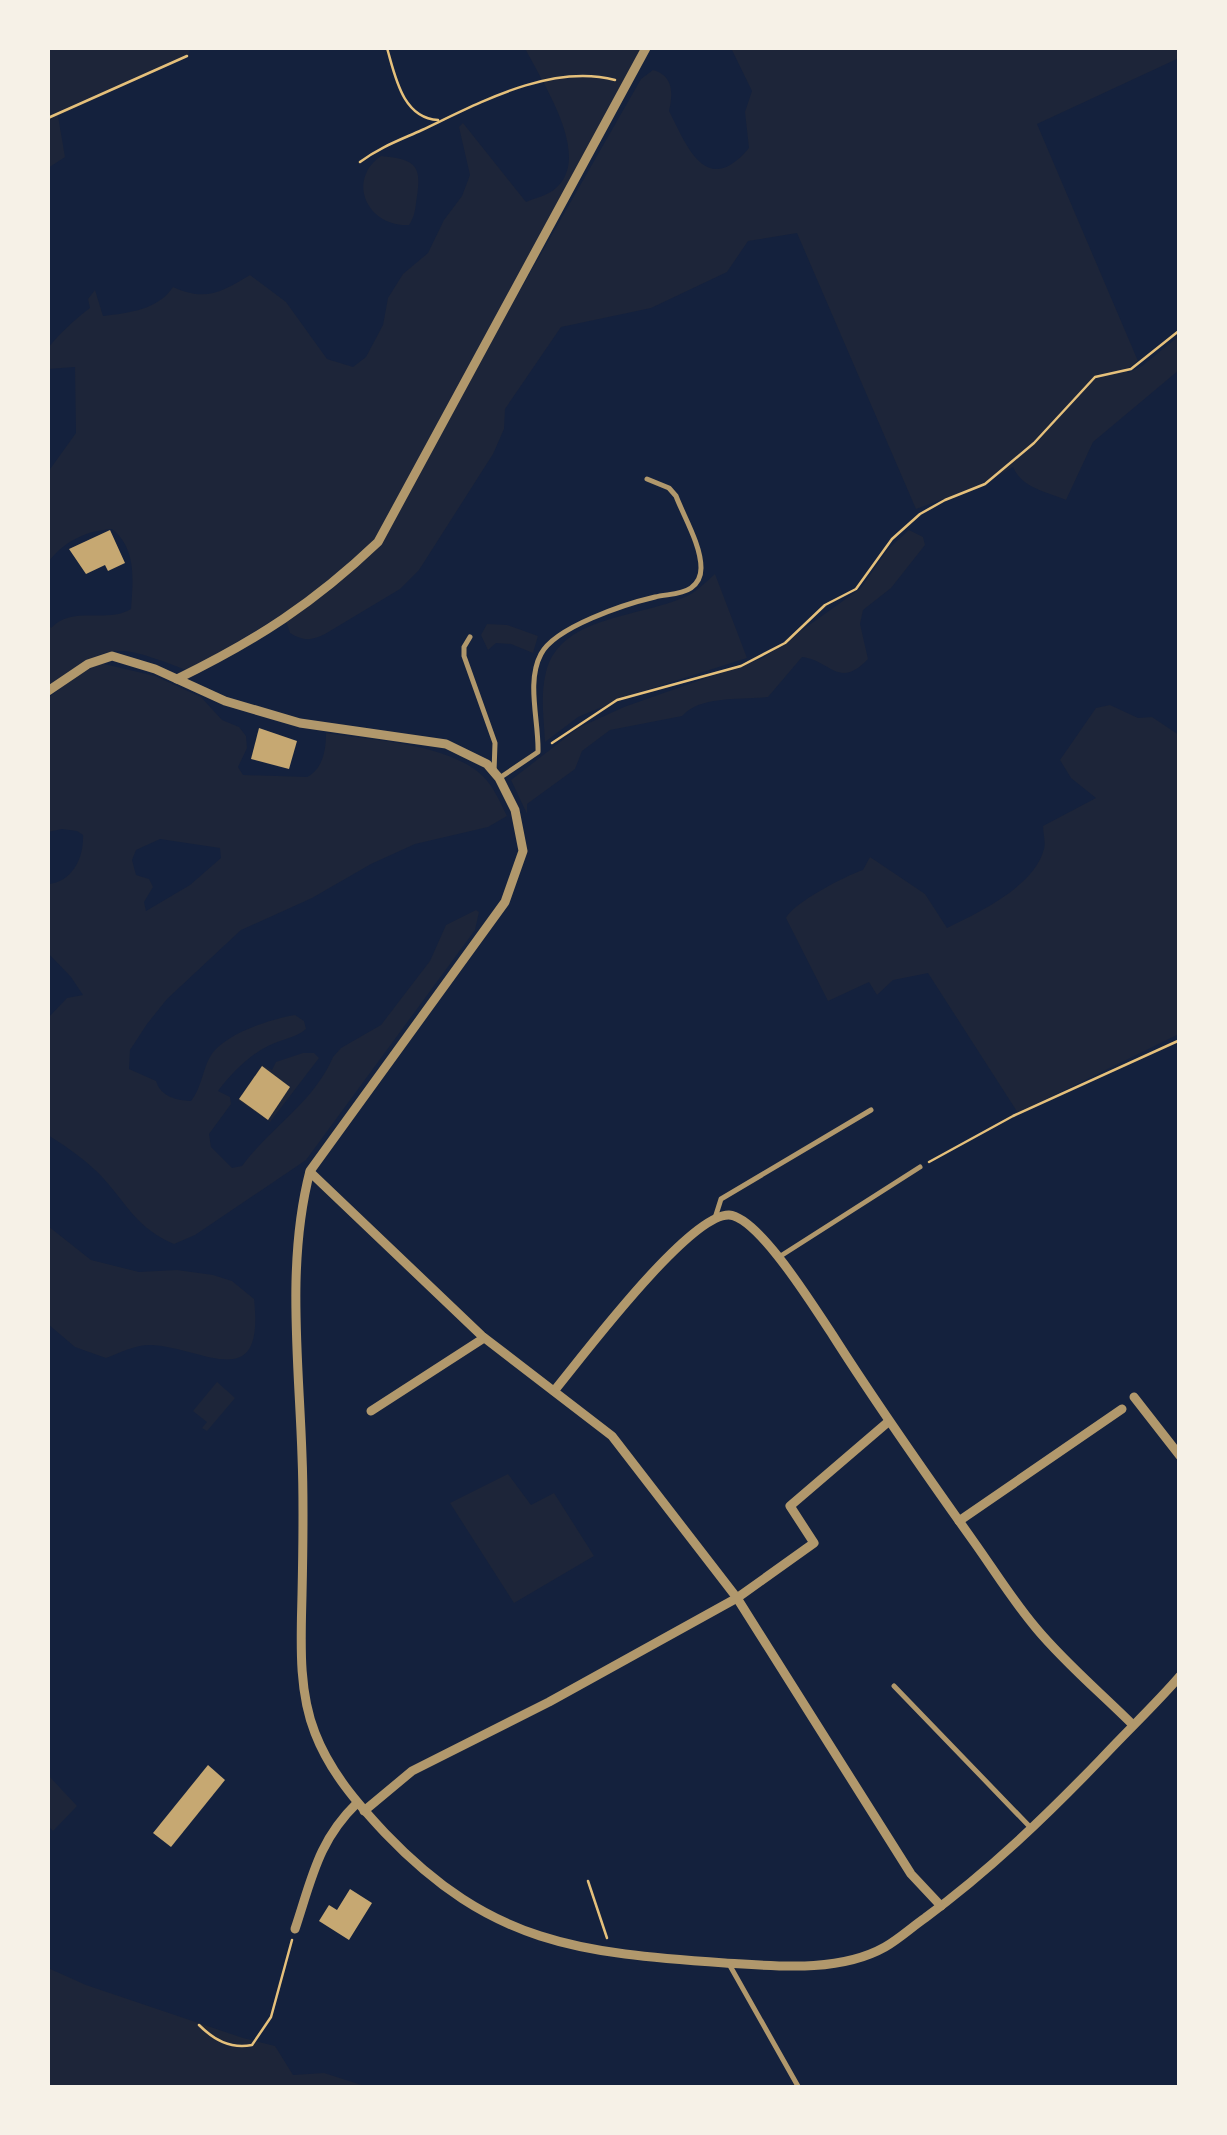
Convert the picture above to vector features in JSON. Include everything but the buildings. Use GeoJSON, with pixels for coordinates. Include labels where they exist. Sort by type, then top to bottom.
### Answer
{"type":"FeatureCollection","features":[{"type":"Feature","properties":{"kind":"street"},"geometry":{"type":"LineString","coordinates":[[177,679],[240,648],[315,598],[378,542],[646,48]]}},
{"type":"Feature","properties":{"kind":"street"},"geometry":{"type":"LineString","coordinates":[[48,691],[88,664],[112,656],[225,701],[300,723],[446,744],[487,764],[515,810],[523,851],[505,902],[310,1172],[300,1212],[296,1259],[304,1486],[304,1689],[314,1731],[333,1770],[361,1807],[411,1860],[478,1910],[528,1933],[611,1954],[728,1963],[828,1964],[851,1959],[884,1948],[1032,1830],[1180,1676]]}},
{"type":"Feature","properties":{"kind":"street"},"geometry":{"type":"LineString","coordinates":[[310,1172],[484,1338],[612,1436],[737,1598],[911,1874],[941,1906]]}},
{"type":"Feature","properties":{"kind":"street"},"geometry":{"type":"LineString","coordinates":[[554,1391],[686,1237],[715,1218],[740,1218],[806,1294],[888,1422],[1037,1629],[1134,1725]]}},
{"type":"Feature","properties":{"kind":"street"},"geometry":{"type":"LineString","coordinates":[[371,1410],[484,1338]]}},
{"type":"Feature","properties":{"kind":"street"},"geometry":{"type":"LineString","coordinates":[[1134,1397],[1180,1456]]}},
{"type":"Feature","properties":{"kind":"street"},"geometry":{"type":"LineString","coordinates":[[959,1521],[1122,1409]]}},
{"type":"Feature","properties":{"kind":"street"},"geometry":{"type":"LineString","coordinates":[[296,1929],[322,1849],[336,1824],[412,1771],[550,1702],[737,1598],[814,1543],[790,1506],[888,1422]]}},
{"type":"Feature","properties":{"kind":"street"},"geometry":{"type":"LineString","coordinates":[[1166,1692],[1180,1692]]}},
{"type":"Feature","properties":{"kind":"lane"},"geometry":{"type":"LineString","coordinates":[[470,637],[464,656],[495,741],[497,775],[538,752],[534,680],[542,650],[566,629],[652,598],[690,589],[702,572],[676,496],[669,488],[646,480]]}},
{"type":"Feature","properties":{"kind":"lane"},"geometry":{"type":"LineString","coordinates":[[715,1218],[721,1199],[870,1110]]}},
{"type":"Feature","properties":{"kind":"lane"},"geometry":{"type":"LineString","coordinates":[[778,1258],[920,1167]]}},
{"type":"Feature","properties":{"kind":"lane"},"geometry":{"type":"LineString","coordinates":[[894,1686],[1032,1830]]}},
{"type":"Feature","properties":{"kind":"lane"},"geometry":{"type":"LineString","coordinates":[[728,1963],[799,2088]]}},
{"type":"Feature","properties":{"kind":"path"},"geometry":{"type":"LineString","coordinates":[[386,48],[409,105],[424,118],[440,120]]}},
{"type":"Feature","properties":{"kind":"path"},"geometry":{"type":"LineString","coordinates":[[48,118],[187,56]]}},
{"type":"Feature","properties":{"kind":"path"},"geometry":{"type":"LineString","coordinates":[[360,162],[384,145],[464,108],[556,78],[595,75],[626,83]]}},
{"type":"Feature","properties":{"kind":"path"},"geometry":{"type":"LineString","coordinates":[[538,752],[617,700],[741,666],[785,643],[826,605],[856,589],[892,540],[920,514],[985,484],[1034,442],[1095,376],[1131,369],[1180,330]]}},
{"type":"Feature","properties":{"kind":"path"},"geometry":{"type":"LineString","coordinates":[[920,1167],[1014,1116],[1180,1040]]}},
{"type":"Feature","properties":{"kind":"path"},"geometry":{"type":"LineString","coordinates":[[588,1882],[602,1914],[611,1954]]}},
{"type":"Feature","properties":{"kind":"path"},"geometry":{"type":"LineString","coordinates":[[198,2025],[224,2044],[239,2048],[252,2045],[271,2018],[296,1929]]}},
{"type":"Feature","properties":{"kind":"shaded area"},"geometry":{"type":"Polygon","coordinates":[[[48,48],[190,48],[189,56],[58,116],[65,157],[48,168],[48,48]]]}},
{"type":"Feature","properties":{"kind":"shaded area"},"geometry":{"type":"Polygon","coordinates":[[[525,48],[642,48],[380,539],[328,587],[189,671],[145,656],[115,651],[87,661],[48,687],[48,623],[51,628],[69,617],[111,615],[131,609],[132,576],[130,555],[112,529],[76,538],[48,562],[48,472],[76,433],[75,367],[48,369],[48,348],[90,308],[88,299],[95,290],[103,316],[151,305],[173,287],[195,294],[213,293],[250,275],[286,302],[327,359],[353,367],[366,357],[383,325],[388,298],[403,274],[428,253],[444,220],[462,196],[470,175],[459,127],[463,123],[526,202],[556,188],[566,174],[567,138],[552,98],[525,48]]]}},
{"type":"Feature","properties":{"kind":"shaded area"},"geometry":{"type":"Polygon","coordinates":[[[731,48],[1179,48],[1179,58],[1037,124],[1138,361],[1127,369],[1128,373],[1179,336],[1179,370],[1093,442],[1066,500],[1029,485],[1013,467],[982,485],[916,509],[797,233],[748,241],[727,272],[651,308],[561,327],[505,409],[504,429],[493,454],[419,570],[400,589],[325,634],[307,639],[290,633],[286,621],[331,590],[380,544],[443,425],[641,79],[653,70],[668,81],[669,111],[700,162],[721,169],[749,148],[745,112],[752,91],[731,48]]]}},
{"type":"Feature","properties":{"kind":"shaded area"},"geometry":{"type":"Polygon","coordinates":[[[381,156],[410,163],[418,174],[415,209],[409,225],[382,218],[366,200],[365,177],[381,156]]]}},
{"type":"Feature","properties":{"kind":"shaded area"},"geometry":{"type":"Polygon","coordinates":[[[909,530],[923,537],[925,545],[891,588],[863,610],[860,624],[868,659],[858,668],[842,673],[802,657],[768,697],[710,702],[682,716],[610,730],[582,751],[575,769],[527,804],[527,814],[511,780],[578,728],[624,707],[763,658],[861,588],[888,549],[909,530]]]}},
{"type":"Feature","properties":{"kind":"shaded area"},"geometry":{"type":"Polygon","coordinates":[[[715,574],[747,658],[631,695],[578,717],[545,742],[546,672],[555,653],[569,638],[607,620],[691,594],[715,574]]]}},
{"type":"Feature","properties":{"kind":"shaded area"},"geometry":{"type":"Polygon","coordinates":[[[487,624],[507,625],[538,636],[533,653],[496,643],[488,650],[481,635],[487,624]]]}},
{"type":"Feature","properties":{"kind":"shaded area"},"geometry":{"type":"Polygon","coordinates":[[[100,663],[155,676],[201,697],[222,720],[239,727],[246,736],[247,748],[238,767],[243,775],[307,777],[322,758],[326,733],[384,741],[444,754],[477,771],[495,792],[507,816],[488,827],[415,844],[241,930],[167,999],[147,1024],[130,1050],[129,1069],[156,1081],[170,1097],[191,1101],[210,1057],[225,1041],[285,1017],[295,1015],[304,1021],[306,1029],[254,1055],[218,1091],[230,1097],[231,1104],[209,1134],[211,1147],[232,1168],[242,1166],[315,1088],[341,1048],[381,1025],[430,961],[446,925],[479,912],[475,930],[306,1160],[195,1235],[174,1244],[142,1224],[98,1173],[48,1135],[48,1018],[67,998],[83,995],[48,953],[48,884],[64,879],[75,867],[83,835],[62,829],[48,832],[48,698],[100,663]],[[160,839],[136,850],[132,860],[136,875],[149,879],[153,887],[144,902],[146,911],[190,885],[221,858],[220,848],[160,839]]]}},
{"type":"Feature","properties":{"kind":"shaded area"},"geometry":{"type":"Polygon","coordinates":[[[1110,705],[1138,718],[1152,717],[1179,735],[1179,1034],[1018,1113],[928,973],[893,980],[877,995],[869,982],[828,1001],[786,918],[809,898],[863,870],[870,857],[925,894],[947,928],[1004,897],[1038,863],[1045,847],[1043,826],[1096,798],[1071,778],[1060,760],[1096,708],[1110,705]]]}},
{"type":"Feature","properties":{"kind":"shaded area"},"geometry":{"type":"Polygon","coordinates":[[[314,1053],[319,1058],[270,1122],[238,1100],[262,1065],[272,1070],[276,1062],[314,1053]]]}},
{"type":"Feature","properties":{"kind":"shaded area"},"geometry":{"type":"Polygon","coordinates":[[[48,1226],[91,1260],[139,1272],[177,1270],[232,1281],[254,1299],[255,1329],[250,1348],[240,1357],[227,1360],[152,1345],[106,1358],[75,1347],[48,1324],[48,1226]]]}},
{"type":"Feature","properties":{"kind":"shaded area"},"geometry":{"type":"Polygon","coordinates":[[[217,1382],[235,1398],[207,1431],[202,1428],[207,1422],[193,1411],[217,1382]]]}},
{"type":"Feature","properties":{"kind":"shaded area"},"geometry":{"type":"Polygon","coordinates":[[[508,1474],[531,1505],[554,1493],[594,1556],[514,1603],[450,1503],[508,1474]]]}},
{"type":"Feature","properties":{"kind":"shaded area"},"geometry":{"type":"Polygon","coordinates":[[[48,1775],[77,1806],[53,1831],[48,1826],[48,1775]]]}},
{"type":"Feature","properties":{"kind":"shaded area"},"geometry":{"type":"Polygon","coordinates":[[[48,1968],[86,1985],[275,2046],[293,2075],[324,2073],[368,2087],[48,2088],[48,1968]]]}}]}
